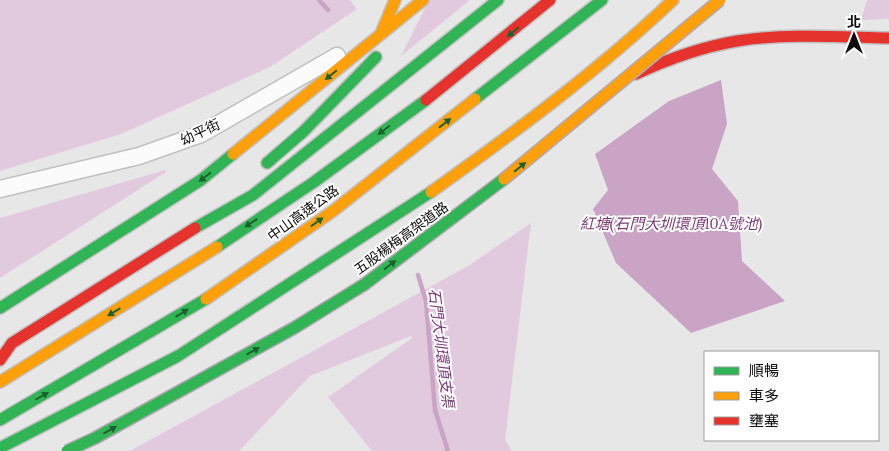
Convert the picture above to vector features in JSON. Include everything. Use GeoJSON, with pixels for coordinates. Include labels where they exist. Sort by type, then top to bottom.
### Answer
{"type":"FeatureCollection","features":[{"type":"Feature","properties":{"kind":"main road"},"geometry":{"type":"LineString","coordinates":[[382,31],[395,0]]}},
{"type":"Feature","properties":{"kind":"main road"},"geometry":{"type":"LineString","coordinates":[[261,168],[304,131],[371,63],[419,0]]}},
{"type":"Feature","properties":{"kind":"main road"},"geometry":{"type":"LineString","coordinates":[[0,308],[201,180],[423,0]]}},
{"type":"Feature","properties":{"kind":"main road"},"geometry":{"type":"LineString","coordinates":[[0,360],[12,343],[182,235],[253,195],[498,0]]}},
{"type":"Feature","properties":{"kind":"main road","name":"中山高速公路"},"geometry":{"type":"LineString","coordinates":[[0,382],[166,281],[332,168],[487,53],[550,0]]}},
{"type":"Feature","properties":{"kind":"main road","name":"中山高速公路"},"geometry":{"type":"LineString","coordinates":[[0,420],[83,373],[240,278],[363,188],[602,0]]}},
{"type":"Feature","properties":{"kind":"main road"},"geometry":{"type":"LineString","coordinates":[[0,448],[178,356],[431,192],[532,120],[641,30],[673,0]]}},
{"type":"Feature","properties":{"kind":"main road","name":"五股楊梅高架道路"},"geometry":{"type":"LineString","coordinates":[[67,451],[95,438],[294,328],[365,284],[518,170],[720,0]]}},
{"type":"Feature","properties":{"kind":"main road"},"geometry":{"type":"LineString","coordinates":[[562,116],[607,87],[695,51],[750,40],[813,37],[889,38]]}},
{"type":"Feature","properties":{"kind":"main road"},"geometry":{"type":"LineString","coordinates":[[339,252],[437,200],[495,161]]}},
{"type":"Feature","properties":{"kind":"main road"},"geometry":{"type":"LineString","coordinates":[[182,235],[232,192]]}},
{"type":"Feature","properties":{"kind":"street","name":"幼平街"},"geometry":{"type":"LineString","coordinates":[[0,189],[139,156],[201,134],[382,31]]}},
{"type":"Feature","properties":{"kind":"shaded area"},"geometry":{"type":"Polygon","coordinates":[[[0,0],[350,0],[357,9],[270,67],[121,134],[0,171],[0,0]]]}},
{"type":"Feature","properties":{"kind":"shaded area"},"geometry":{"type":"Polygon","coordinates":[[[429,0],[470,0],[401,56],[429,0]]]}},
{"type":"Feature","properties":{"kind":"shaded area"},"geometry":{"type":"Polygon","coordinates":[[[867,0],[889,0],[889,19],[861,20],[867,0]]]}},
{"type":"Feature","properties":{"kind":"shaded area"},"geometry":{"type":"Polygon","coordinates":[[[165,170],[166,172],[0,278],[0,218],[165,170]]]}},
{"type":"Feature","properties":{"kind":"shaded area"},"geometry":{"type":"Polygon","coordinates":[[[531,223],[505,440],[512,451],[372,451],[328,397],[412,338],[411,336],[310,376],[239,451],[130,451],[468,266],[531,223]]]}},
{"type":"Feature","properties":{"kind":"water","name":"紅塘(石門大圳環頂10A號池)"},"geometry":{"type":"Polygon","coordinates":[[[721,80],[727,124],[712,169],[738,201],[742,261],[785,301],[691,333],[616,263],[593,209],[608,190],[595,154],[669,101],[721,80]]]}},
{"type":"Feature","properties":{"kind":"waterway","name":"石門大圳環頂支渠"},"geometry":{"type":"LineString","coordinates":[[319,0],[328,10]]}},
{"type":"Feature","properties":{"kind":"waterway","name":"石門大圳環頂支渠"},"geometry":{"type":"LineString","coordinates":[[418,275],[426,301],[435,410],[448,451]]}},
{"type":"Feature","properties":{"kind":"traffic: fast"},"geometry":{"type":"LineString","coordinates":[[195,228],[253,195],[498,0]]}},
{"type":"Feature","properties":{"kind":"traffic: fast"},"geometry":{"type":"LineString","coordinates":[[475,99],[602,0]]}},
{"type":"Feature","properties":{"kind":"traffic: fast"},"geometry":{"type":"LineString","coordinates":[[267,163],[304,131],[376,57]]}},
{"type":"Feature","properties":{"kind":"traffic: fast"},"geometry":{"type":"LineString","coordinates":[[217,247],[314,182],[426,100]]}},
{"type":"Feature","properties":{"kind":"traffic: fast"},"geometry":{"type":"LineString","coordinates":[[0,308],[201,180],[233,154]]}},
{"type":"Feature","properties":{"kind":"traffic: fast"},"geometry":{"type":"LineString","coordinates":[[67,451],[95,438],[294,328],[365,284],[504,179]]}},
{"type":"Feature","properties":{"kind":"traffic: fast"},"geometry":{"type":"LineString","coordinates":[[0,448],[178,356],[431,192]]}},
{"type":"Feature","properties":{"kind":"traffic: fast"},"geometry":{"type":"LineString","coordinates":[[0,420],[206,299]]}},
{"type":"Feature","properties":{"kind":"traffic: slow"},"geometry":{"type":"LineString","coordinates":[[382,31],[395,0]]}},
{"type":"Feature","properties":{"kind":"traffic: slow"},"geometry":{"type":"LineString","coordinates":[[233,154],[423,0]]}},
{"type":"Feature","properties":{"kind":"traffic: slow"},"geometry":{"type":"LineString","coordinates":[[431,192],[525,124],[586,76],[673,0]]}},
{"type":"Feature","properties":{"kind":"traffic: slow"},"geometry":{"type":"LineString","coordinates":[[504,179],[720,0]]}},
{"type":"Feature","properties":{"kind":"traffic: slow"},"geometry":{"type":"LineString","coordinates":[[206,299],[333,211],[475,99]]}},
{"type":"Feature","properties":{"kind":"traffic: slow"},"geometry":{"type":"LineString","coordinates":[[0,382],[217,247]]}},
{"type":"Feature","properties":{"kind":"traffic: jam"},"geometry":{"type":"LineString","coordinates":[[426,100],[550,0]]}},
{"type":"Feature","properties":{"kind":"traffic: jam"},"geometry":{"type":"LineString","coordinates":[[636,74],[685,54],[737,41],[794,36],[889,38]]}},
{"type":"Feature","properties":{"kind":"traffic: jam"},"geometry":{"type":"LineString","coordinates":[[0,360],[12,343],[195,228]]}}]}
